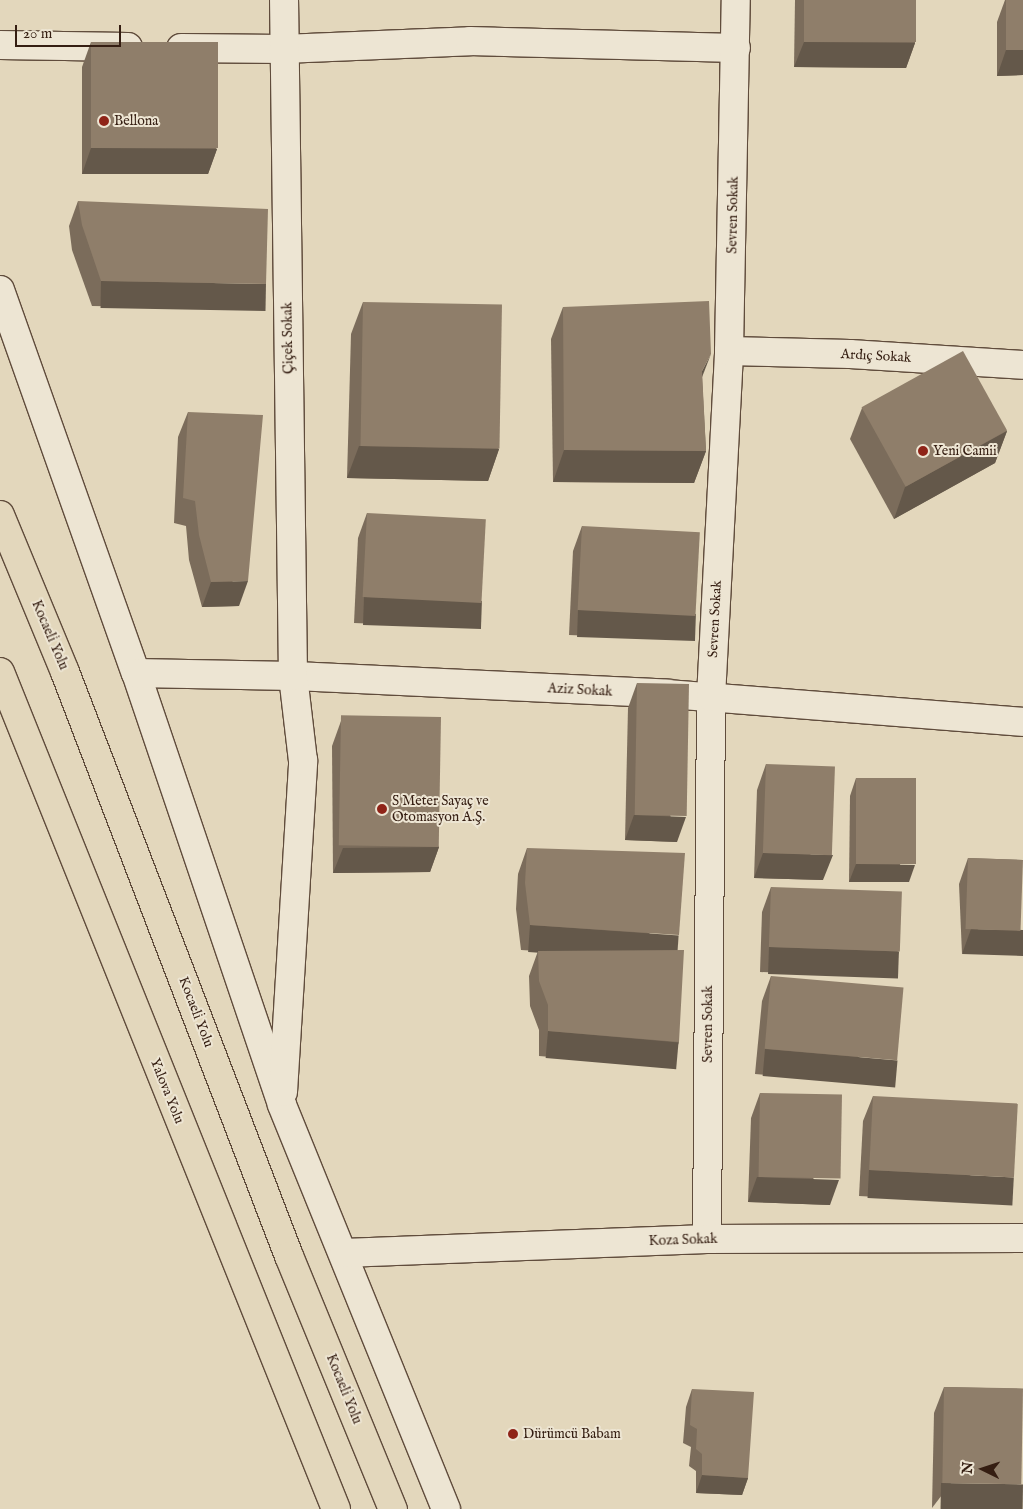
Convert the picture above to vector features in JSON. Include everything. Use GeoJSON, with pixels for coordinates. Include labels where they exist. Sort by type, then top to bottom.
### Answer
{"type":"FeatureCollection","features":[{"type":"Feature","properties":{"kind":"highway","name":"Kocaeli̇ Yolu"},"geometry":{"type":"LineString","coordinates":[[0,515],[69,682],[286,1246],[393,1509]]}},
{"type":"Feature","properties":{"kind":"highway","name":"Yalova Yolu"},"geometry":{"type":"LineString","coordinates":[[0,672],[336,1509]]}},
{"type":"Feature","properties":{"kind":"street","name":"Çiçek Sokak"},"geometry":{"type":"LineString","coordinates":[[282,1105],[303,761],[293,676],[283,49],[284,0]]}},
{"type":"Feature","properties":{"kind":"street","name":"Sevren Sokak"},"geometry":{"type":"LineString","coordinates":[[706,1239],[711,697],[730,351],[736,0]]}},
{"type":"Feature","properties":{"kind":"street"},"geometry":{"type":"LineString","coordinates":[[0,45],[283,49],[470,41],[736,48]]}},
{"type":"Feature","properties":{"kind":"street"},"geometry":{"type":"LineString","coordinates":[[0,290],[136,673],[282,1105],[446,1509]]}},
{"type":"Feature","properties":{"kind":"street","name":"Ardıç Sokak"},"geometry":{"type":"LineString","coordinates":[[730,351],[850,354],[1023,365]]}},
{"type":"Feature","properties":{"kind":"street","name":"Aziz Sokak"},"geometry":{"type":"LineString","coordinates":[[136,673],[293,676],[711,697],[1023,722]]}},
{"type":"Feature","properties":{"kind":"street","name":"Koza Sokak"},"geometry":{"type":"LineString","coordinates":[[344,1254],[706,1239],[1023,1238]]}},
{"type":"Feature","properties":{"kind":"building"},"geometry":{"type":"Polygon","coordinates":[[[804,0],[916,0],[916,42],[804,42],[804,0]]]}},
{"type":"Feature","properties":{"kind":"building"},"geometry":{"type":"Polygon","coordinates":[[[1006,0],[1023,0],[1023,50],[1006,50],[1006,0]]]}},
{"type":"Feature","properties":{"kind":"building"},"geometry":{"type":"Polygon","coordinates":[[[91,42],[218,42],[218,148],[91,148],[91,42]]]}},
{"type":"Feature","properties":{"kind":"building"},"geometry":{"type":"Polygon","coordinates":[[[78,201],[268,209],[266,284],[101,281],[82,225],[78,201]]]}},
{"type":"Feature","properties":{"kind":"building"},"geometry":{"type":"Polygon","coordinates":[[[709,301],[711,354],[702,371],[706,451],[564,450],[563,307],[709,301]]]}},
{"type":"Feature","properties":{"kind":"building"},"geometry":{"type":"Polygon","coordinates":[[[363,302],[502,304],[499,448],[360,446],[363,302]]]}},
{"type":"Feature","properties":{"kind":"building"},"geometry":{"type":"Polygon","coordinates":[[[963,351],[1007,431],[906,487],[862,407],[963,351]]]}},
{"type":"Feature","properties":{"kind":"building"},"geometry":{"type":"Polygon","coordinates":[[[188,412],[263,415],[248,581],[211,582],[199,535],[195,501],[183,498],[188,412]]]}},
{"type":"Feature","properties":{"kind":"building"},"geometry":{"type":"Polygon","coordinates":[[[367,513],[486,519],[481,603],[363,597],[367,513]]]}},
{"type":"Feature","properties":{"kind":"building"},"geometry":{"type":"Polygon","coordinates":[[[582,526],[700,532],[695,616],[578,610],[582,526]]]}},
{"type":"Feature","properties":{"kind":"building"},"geometry":{"type":"Polygon","coordinates":[[[637,683],[689,684],[687,816],[635,815],[637,683]]]}},
{"type":"Feature","properties":{"kind":"building","name":"S Meter Sayaç ve Otomasyon A.Ş."},"geometry":{"type":"Polygon","coordinates":[[[341,715],[441,717],[439,847],[339,845],[341,715]]]}},
{"type":"Feature","properties":{"kind":"building"},"geometry":{"type":"Polygon","coordinates":[[[766,764],[835,766],[832,855],[763,853],[766,764]]]}},
{"type":"Feature","properties":{"kind":"building"},"geometry":{"type":"Polygon","coordinates":[[[856,778],[916,778],[916,864],[856,864],[856,778]]]}},
{"type":"Feature","properties":{"kind":"building"},"geometry":{"type":"Polygon","coordinates":[[[527,848],[685,853],[679,935],[530,925],[525,883],[527,848]]]}},
{"type":"Feature","properties":{"kind":"building"},"geometry":{"type":"Polygon","coordinates":[[[968,858],[1023,860],[1020,931],[966,929],[968,858]]]}},
{"type":"Feature","properties":{"kind":"building"},"geometry":{"type":"Polygon","coordinates":[[[771,887],[902,892],[900,952],[769,947],[771,887]]]}},
{"type":"Feature","properties":{"kind":"building"},"geometry":{"type":"Polygon","coordinates":[[[684,950],[679,1042],[548,1031],[548,1005],[539,981],[538,951],[684,950]]]}},
{"type":"Feature","properties":{"kind":"building"},"geometry":{"type":"Polygon","coordinates":[[[771,976],[903,988],[897,1060],[765,1049],[771,976]]]}},
{"type":"Feature","properties":{"kind":"building"},"geometry":{"type":"Polygon","coordinates":[[[760,1093],[842,1094],[841,1178],[759,1177],[760,1093]]]}},
{"type":"Feature","properties":{"kind":"building"},"geometry":{"type":"Polygon","coordinates":[[[873,1096],[1018,1104],[1014,1177],[869,1170],[873,1096]]]}},
{"type":"Feature","properties":{"kind":"building"},"geometry":{"type":"Polygon","coordinates":[[[944,1387],[1023,1388],[1021,1484],[942,1483],[944,1387]]]}},
{"type":"Feature","properties":{"kind":"building"},"geometry":{"type":"Polygon","coordinates":[[[692,1389],[754,1392],[748,1478],[702,1475],[702,1454],[696,1449],[697,1429],[690,1425],[692,1389]]]}},
{"type":"Feature","properties":{"kind":"place","name":"Bellona"},"geometry":{"type":"Point","coordinates":[104,121]}},
{"type":"Feature","properties":{"kind":"place","name":"Yeni Camii"},"geometry":{"type":"Point","coordinates":[923,451]}},
{"type":"Feature","properties":{"kind":"place","name":"S Meter Sayaç ve Otomasyon A.Ş."},"geometry":{"type":"Point","coordinates":[382,809]}},
{"type":"Feature","properties":{"kind":"place","name":"Dürümcü Babam"},"geometry":{"type":"Point","coordinates":[513,1434]}}]}
